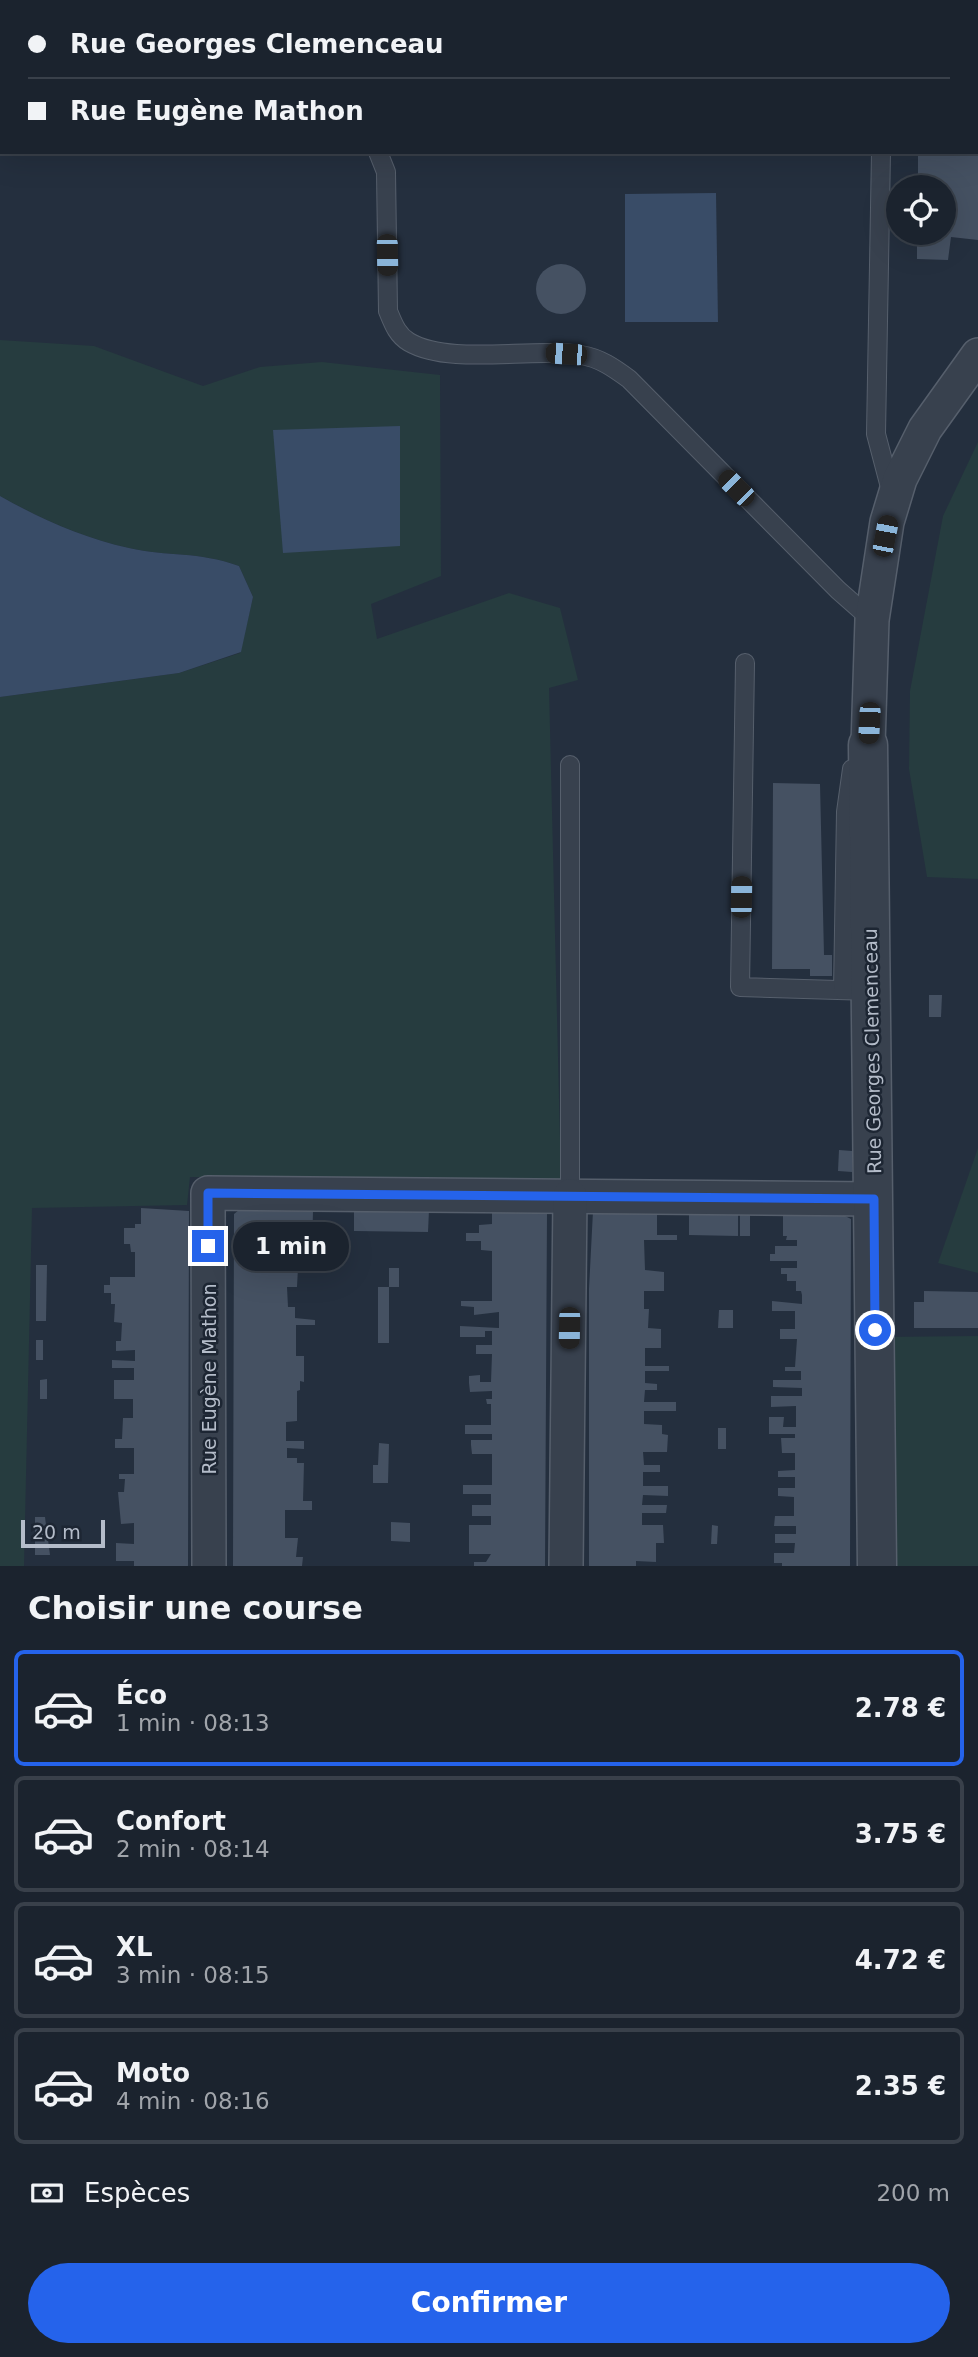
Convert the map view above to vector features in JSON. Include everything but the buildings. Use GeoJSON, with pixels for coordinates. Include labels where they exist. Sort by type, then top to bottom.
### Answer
{"type":"FeatureCollection","features":[{"type":"Feature","properties":{"kind":"street"},"geometry":{"type":"LineString","coordinates":[[868,745],[872,620],[882,549],[893,501],[900,479],[925,429],[978,355]]}},
{"type":"Feature","properties":{"kind":"street","name":"Rue Georges Clemenceau"},"geometry":{"type":"LineString","coordinates":[[868,745],[857,990],[874,1199],[877,1566]]}},
{"type":"Feature","properties":{"kind":"street","name":"Rue Eugène Mathon"},"geometry":{"type":"LineString","coordinates":[[209,1566],[208,1193],[570,1195]]}},
{"type":"Feature","properties":{"kind":"street"},"geometry":{"type":"LineString","coordinates":[[566,1566],[570,1195],[874,1199]]}},
{"type":"Feature","properties":{"kind":"lane"},"geometry":{"type":"LineString","coordinates":[[379,154],[386,172],[388,311],[401,335],[433,352],[582,355],[606,363],[629,379],[838,590],[872,620]]}},
{"type":"Feature","properties":{"kind":"lane"},"geometry":{"type":"LineString","coordinates":[[881,154],[876,433],[893,501]]}},
{"type":"Feature","properties":{"kind":"lane"},"geometry":{"type":"LineString","coordinates":[[744,663],[740,987],[857,990],[846,812],[852,769],[871,701]]}},
{"type":"Feature","properties":{"kind":"lane"},"geometry":{"type":"LineString","coordinates":[[570,765],[570,1195]]}},
{"type":"Feature","properties":{"kind":"green space"},"geometry":{"type":"Polygon","coordinates":[[[0,340],[94,346],[203,386],[260,367],[322,362],[440,375],[441,576],[371,604],[377,639],[509,593],[560,608],[578,680],[549,688],[561,1181],[190,1177],[187,1205],[32,1208],[24,1566],[0,1566],[0,697],[179,673],[240,653],[253,597],[239,566],[210,558],[143,551],[112,544],[63,527],[0,496],[0,340]]]}},
{"type":"Feature","properties":{"kind":"green space"},"geometry":{"type":"Polygon","coordinates":[[[978,442],[978,879],[927,877],[909,769],[910,691],[943,516],[978,442]]]}},
{"type":"Feature","properties":{"kind":"green space"},"geometry":{"type":"Polygon","coordinates":[[[978,1148],[978,1273],[938,1263],[978,1148]]]}},
{"type":"Feature","properties":{"kind":"green space"},"geometry":{"type":"Polygon","coordinates":[[[978,1336],[978,1566],[892,1566],[883,1337],[978,1336]]]}},
{"type":"Feature","properties":{"kind":"water"},"geometry":{"type":"Polygon","coordinates":[[[716,193],[718,322],[625,322],[625,194],[716,193]]]}},
{"type":"Feature","properties":{"kind":"water"},"geometry":{"type":"Polygon","coordinates":[[[400,426],[400,546],[283,553],[273,430],[400,426]]]}},
{"type":"Feature","properties":{"kind":"water"},"geometry":{"type":"Polygon","coordinates":[[[0,496],[63,527],[112,544],[143,551],[210,558],[239,566],[253,597],[241,652],[179,673],[0,697],[0,496]]]}},
{"type":"Feature","properties":{"kind":"route"},"geometry":{"type":"LineString","coordinates":[[208,1246],[208,1193],[874,1199],[875,1330]]}}]}
